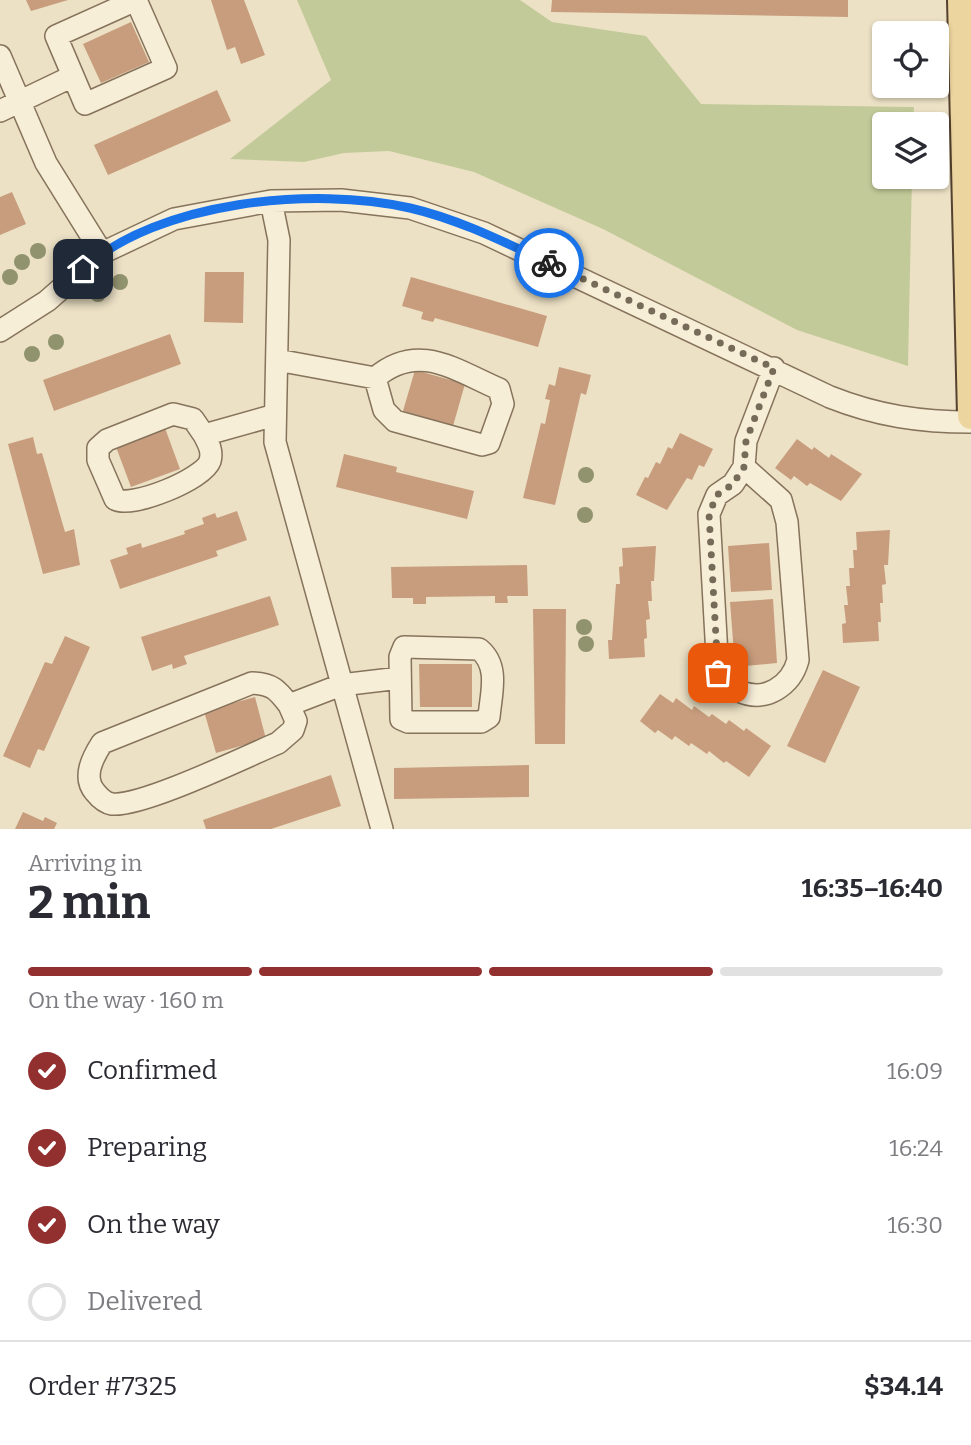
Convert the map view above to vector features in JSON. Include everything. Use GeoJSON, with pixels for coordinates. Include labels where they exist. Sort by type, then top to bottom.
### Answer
{"type":"FeatureCollection","features":[{"type":"Feature","properties":{"kind":"main road"},"geometry":{"type":"LineString","coordinates":[[965,8],[971,416]]}},
{"type":"Feature","properties":{"kind":"street"},"geometry":{"type":"LineString","coordinates":[[136,0],[166,68],[85,104],[73,76],[55,36],[136,0]]}},
{"type":"Feature","properties":{"kind":"street"},"geometry":{"type":"LineString","coordinates":[[0,56],[46,163],[102,253]]}},
{"type":"Feature","properties":{"kind":"street"},"geometry":{"type":"LineString","coordinates":[[0,111],[20,99],[73,76]]}},
{"type":"Feature","properties":{"kind":"street"},"geometry":{"type":"LineString","coordinates":[[0,331],[47,301],[102,253],[174,219],[271,201],[341,200],[410,208],[472,228],[774,368],[830,397],[869,412],[929,422],[971,422]]}},
{"type":"Feature","properties":{"kind":"street"},"geometry":{"type":"LineString","coordinates":[[271,201],[279,240],[275,442],[382,829]]}},
{"type":"Feature","properties":{"kind":"street"},"geometry":{"type":"LineString","coordinates":[[277,360],[375,378],[401,361],[427,359],[499,389],[503,404],[489,443],[482,445],[395,421],[384,410],[375,378]]}},
{"type":"Feature","properties":{"kind":"street"},"geometry":{"type":"LineString","coordinates":[[744,467],[781,500],[787,522],[798,660],[795,671],[783,685],[770,694],[754,696],[736,690],[718,673],[709,514],[717,495],[733,484],[744,467],[746,441],[774,368]]}},
{"type":"Feature","properties":{"kind":"street"},"geometry":{"type":"LineString","coordinates":[[173,414],[193,419],[204,435],[211,451],[210,462],[202,473],[138,501],[129,503],[115,499],[99,460],[98,448],[107,440],[173,414]]}},
{"type":"Feature","properties":{"kind":"street"},"geometry":{"type":"LineString","coordinates":[[204,435],[275,415]]}},
{"type":"Feature","properties":{"kind":"street"},"geometry":{"type":"LineString","coordinates":[[404,646],[479,649],[492,664],[489,717],[481,722],[408,722],[401,719],[400,678],[400,657],[404,646]]}},
{"type":"Feature","properties":{"kind":"street"},"geometry":{"type":"LineString","coordinates":[[289,705],[341,685],[400,678]]}},
{"type":"Feature","properties":{"kind":"street"},"geometry":{"type":"LineString","coordinates":[[251,683],[268,683],[276,687],[289,705],[296,721],[293,730],[278,743],[138,801],[113,804],[104,801],[90,787],[89,770],[102,743],[251,683]]}},
{"type":"Feature","properties":{"kind":"green space"},"geometry":{"type":"Polygon","coordinates":[[[297,0],[520,0],[552,22],[646,36],[701,104],[914,107],[914,112],[872,112],[872,189],[912,189],[908,366],[797,330],[603,229],[474,172],[389,151],[344,153],[304,162],[230,159],[331,80],[297,0]]]}},
{"type":"Feature","properties":{"kind":"building"},"geometry":{"type":"Polygon","coordinates":[[[26,0],[68,0],[31,11],[26,0]]]}},
{"type":"Feature","properties":{"kind":"building"},"geometry":{"type":"Polygon","coordinates":[[[211,0],[244,0],[265,55],[241,64],[235,47],[227,50],[211,0]]]}},
{"type":"Feature","properties":{"kind":"building"},"geometry":{"type":"Polygon","coordinates":[[[552,0],[848,0],[848,17],[551,12],[552,0]]]}},
{"type":"Feature","properties":{"kind":"building"},"geometry":{"type":"Polygon","coordinates":[[[131,22],[149,62],[101,83],[83,44],[131,22]]]}},
{"type":"Feature","properties":{"kind":"building"},"geometry":{"type":"Polygon","coordinates":[[[217,90],[231,121],[108,175],[94,145],[217,90]]]}},
{"type":"Feature","properties":{"kind":"building"},"geometry":{"type":"Polygon","coordinates":[[[12,192],[26,224],[0,235],[0,197],[12,192]]]}},
{"type":"Feature","properties":{"kind":"building"},"geometry":{"type":"Polygon","coordinates":[[[205,272],[244,272],[243,323],[204,322],[205,272]]]}},
{"type":"Feature","properties":{"kind":"building"},"geometry":{"type":"Polygon","coordinates":[[[411,277],[547,316],[538,347],[435,318],[433,322],[421,319],[423,312],[402,306],[411,277]]]}},
{"type":"Feature","properties":{"kind":"building"},"geometry":{"type":"Polygon","coordinates":[[[170,334],[181,364],[54,411],[43,380],[170,334]]]}},
{"type":"Feature","properties":{"kind":"building"},"geometry":{"type":"Polygon","coordinates":[[[559,367],[591,375],[586,395],[581,393],[555,505],[523,498],[541,423],[545,424],[550,400],[545,399],[549,384],[555,386],[559,367]]]}},
{"type":"Feature","properties":{"kind":"building"},"geometry":{"type":"Polygon","coordinates":[[[415,370],[465,384],[453,426],[403,411],[415,370]]]}},
{"type":"Feature","properties":{"kind":"building"},"geometry":{"type":"Polygon","coordinates":[[[165,428],[180,469],[131,487],[116,447],[165,428]]]}},
{"type":"Feature","properties":{"kind":"building"},"geometry":{"type":"Polygon","coordinates":[[[680,433],[713,449],[704,467],[699,465],[692,480],[687,478],[667,510],[636,495],[645,477],[648,478],[656,462],[660,464],[668,447],[672,449],[680,433]]]}},
{"type":"Feature","properties":{"kind":"building"},"geometry":{"type":"Polygon","coordinates":[[[33,437],[37,454],[42,453],[65,532],[74,529],[80,565],[43,574],[8,444],[33,437]]]}},
{"type":"Feature","properties":{"kind":"building"},"geometry":{"type":"Polygon","coordinates":[[[797,439],[829,458],[831,454],[862,474],[841,501],[810,483],[807,486],[794,476],[791,480],[775,468],[797,439]]]}},
{"type":"Feature","properties":{"kind":"building"},"geometry":{"type":"Polygon","coordinates":[[[344,454],[397,467],[396,472],[474,491],[467,519],[336,487],[344,454]]]}},
{"type":"Feature","properties":{"kind":"building"},"geometry":{"type":"Polygon","coordinates":[[[237,511],[247,540],[216,551],[218,556],[120,589],[110,560],[128,554],[126,548],[141,543],[142,548],[185,534],[184,531],[204,524],[202,518],[215,513],[217,518],[237,511]]]}},
{"type":"Feature","properties":{"kind":"building"},"geometry":{"type":"Polygon","coordinates":[[[890,530],[888,565],[884,565],[886,584],[882,585],[881,622],[878,622],[879,641],[843,643],[842,624],[846,623],[844,605],[848,605],[846,586],[850,586],[849,568],[854,568],[856,532],[890,530]]]}},
{"type":"Feature","properties":{"kind":"building"},"geometry":{"type":"Polygon","coordinates":[[[769,543],[772,590],[731,592],[728,546],[769,543]]]}},
{"type":"Feature","properties":{"kind":"building"},"geometry":{"type":"Polygon","coordinates":[[[656,546],[654,581],[651,581],[652,601],[648,601],[650,619],[646,620],[647,638],[644,639],[645,657],[609,659],[608,640],[612,640],[616,584],[620,584],[619,567],[623,566],[622,548],[656,546]]]}},
{"type":"Feature","properties":{"kind":"building"},"geometry":{"type":"Polygon","coordinates":[[[527,565],[528,596],[507,596],[508,603],[495,603],[495,596],[426,597],[426,604],[413,604],[413,598],[392,598],[391,567],[527,565]]]}},
{"type":"Feature","properties":{"kind":"building"},"geometry":{"type":"Polygon","coordinates":[[[270,596],[279,625],[184,656],[187,664],[173,669],[172,664],[152,671],[141,637],[270,596]]]}},
{"type":"Feature","properties":{"kind":"building"},"geometry":{"type":"Polygon","coordinates":[[[773,599],[777,663],[735,667],[730,602],[773,599]]]}},
{"type":"Feature","properties":{"kind":"building"},"geometry":{"type":"Polygon","coordinates":[[[533,609],[566,609],[565,744],[535,744],[533,609]]]}},
{"type":"Feature","properties":{"kind":"building"},"geometry":{"type":"Polygon","coordinates":[[[65,636],[90,647],[44,751],[38,749],[30,768],[3,756],[45,662],[52,664],[65,636]]]}},
{"type":"Feature","properties":{"kind":"building"},"geometry":{"type":"Polygon","coordinates":[[[419,664],[472,664],[472,707],[420,707],[419,664]]]}},
{"type":"Feature","properties":{"kind":"building"},"geometry":{"type":"Polygon","coordinates":[[[823,670],[860,687],[825,763],[787,746],[823,670]]]}},
{"type":"Feature","properties":{"kind":"building"},"geometry":{"type":"Polygon","coordinates":[[[660,694],[673,703],[676,698],[692,710],[694,706],[709,717],[712,714],[726,724],[729,720],[744,731],[746,728],[771,746],[749,777],[709,751],[707,754],[675,736],[672,740],[658,730],[655,733],[640,721],[660,694]]]}},
{"type":"Feature","properties":{"kind":"building"},"geometry":{"type":"Polygon","coordinates":[[[255,697],[266,739],[216,753],[204,711],[255,697]]]}},
{"type":"Feature","properties":{"kind":"building"},"geometry":{"type":"Polygon","coordinates":[[[529,765],[529,797],[394,799],[394,768],[529,765]]]}},
{"type":"Feature","properties":{"kind":"building"},"geometry":{"type":"Polygon","coordinates":[[[331,775],[341,806],[271,829],[206,829],[203,820],[331,775]]]}},
{"type":"Feature","properties":{"kind":"building"},"geometry":{"type":"Polygon","coordinates":[[[23,812],[43,821],[45,817],[57,823],[54,829],[15,829],[23,812]]]}},
{"type":"Feature","properties":{"kind":"way so far"},"geometry":{"type":"LineString","coordinates":[[549,263],[774,368],[746,441],[744,467],[733,484],[717,495],[709,514],[718,673]]}},
{"type":"Feature","properties":{"kind":"route"},"geometry":{"type":"LineString","coordinates":[[83,269],[102,253],[174,219],[271,201],[341,200],[410,208],[484,233],[549,263]]}}]}
